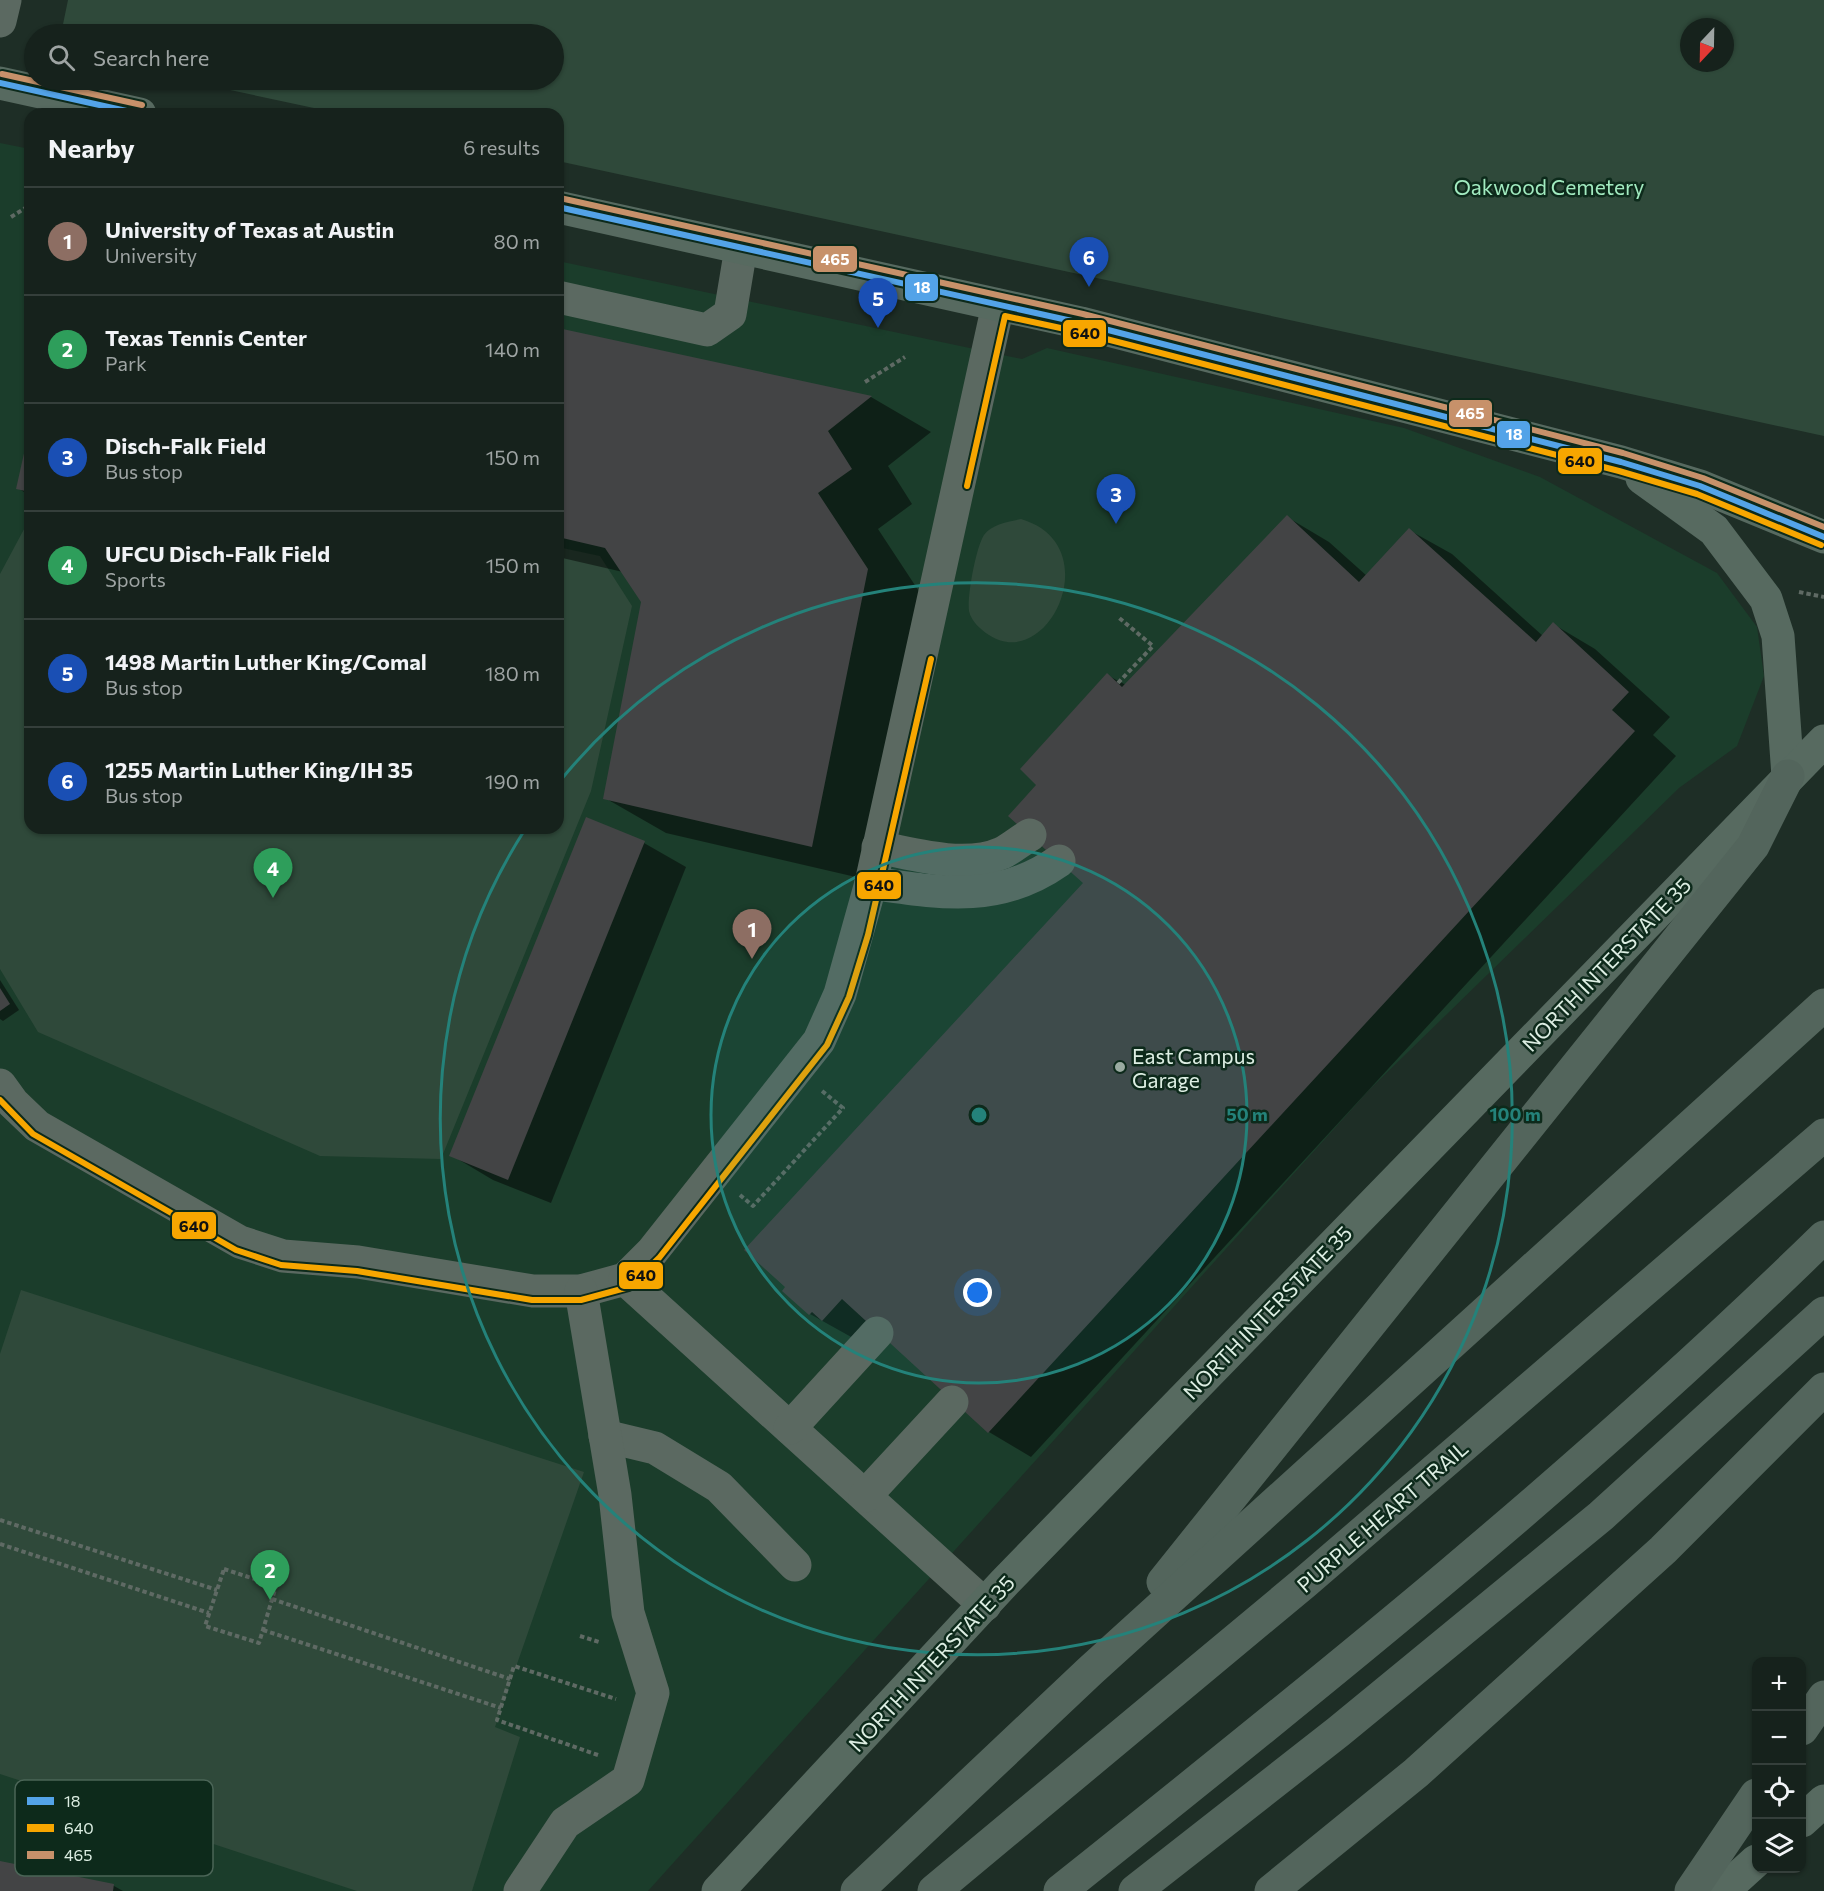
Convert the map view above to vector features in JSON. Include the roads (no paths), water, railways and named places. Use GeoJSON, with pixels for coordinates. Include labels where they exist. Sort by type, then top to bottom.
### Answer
{"type":"FeatureCollection","features":[{"type":"Feature","properties":{"kind":"highway"},"geometry":{"type":"LineString","coordinates":[[1090,1671],[1218,1516],[1753,846],[1788,776]]}},
{"type":"Feature","properties":{"kind":"highway"},"geometry":{"type":"LineString","coordinates":[[864,1884],[1090,1671],[1824,1005]]}},
{"type":"Feature","properties":{"kind":"highway","name":"PURPLE HEART TRAIL"},"geometry":{"type":"LineString","coordinates":[[934,1891],[1304,1583],[1824,1135]]}},
{"type":"Feature","properties":{"kind":"highway"},"geometry":{"type":"LineString","coordinates":[[1060,1891],[1209,1774],[1517,1519],[1739,1321],[1824,1237]]}},
{"type":"Feature","properties":{"kind":"highway"},"geometry":{"type":"LineString","coordinates":[[1135,1891],[1338,1732],[1601,1516],[1824,1313]]}},
{"type":"Feature","properties":{"kind":"highway"},"geometry":{"type":"LineString","coordinates":[[1271,1891],[1416,1773],[1654,1558],[1824,1389]]}},
{"type":"Feature","properties":{"kind":"highway"},"geometry":{"type":"LineString","coordinates":[[1806,1724],[1824,1697]]}},
{"type":"Feature","properties":{"kind":"highway"},"geometry":{"type":"LineString","coordinates":[[1691,1891],[1752,1801]]}},
{"type":"Feature","properties":{"kind":"highway"},"geometry":{"type":"LineString","coordinates":[[1044,1891],[1138,1829]]}},
{"type":"Feature","properties":{"kind":"main road"},"geometry":{"type":"LineString","coordinates":[[0,82],[24,87]]}},
{"type":"Feature","properties":{"kind":"main road"},"geometry":{"type":"LineString","coordinates":[[35,90],[114,108]]}},
{"type":"Feature","properties":{"kind":"main road"},"geometry":{"type":"LineString","coordinates":[[564,208],[1081,323],[1621,462],[1700,486],[1824,537]]}},
{"type":"Feature","properties":{"kind":"main road"},"geometry":{"type":"LineString","coordinates":[[1621,462],[1714,530],[1766,599],[1778,636],[1788,776]]}},
{"type":"Feature","properties":{"kind":"main road","name":"NORTH INTERSTATE 35"},"geometry":{"type":"LineString","coordinates":[[718,1891],[985,1605],[1824,741]]}},
{"type":"Feature","properties":{"kind":"main road"},"geometry":{"type":"LineString","coordinates":[[1804,1819],[1824,1801]]}},
{"type":"Feature","properties":{"kind":"main road"},"geometry":{"type":"LineString","coordinates":[[1723,1891],[1752,1865]]}},
{"type":"Feature","properties":{"kind":"street"},"geometry":{"type":"LineString","coordinates":[[0,21],[5,0]]}},
{"type":"Feature","properties":{"kind":"street"},"geometry":{"type":"LineString","coordinates":[[564,298],[707,330],[730,314],[741,248]]}},
{"type":"Feature","properties":{"kind":"street"},"geometry":{"type":"LineString","coordinates":[[0,1085],[13,1103],[38,1126],[240,1242],[283,1256],[358,1262],[533,1291],[581,1291],[625,1280],[652,1252],[819,1041],[840,994],[871,883],[998,305]]}},
{"type":"Feature","properties":{"kind":"street"},"geometry":{"type":"LineString","coordinates":[[878,847],[932,859],[959,861],[1001,853],[1030,835]]}},
{"type":"Feature","properties":{"kind":"street"},"geometry":{"type":"LineString","coordinates":[[871,883],[939,893],[981,892],[1017,883],[1046,870],[1059,861]]}},
{"type":"Feature","properties":{"kind":"street"},"geometry":{"type":"LineString","coordinates":[[625,1280],[985,1605]]}},
{"type":"Feature","properties":{"kind":"street"},"geometry":{"type":"LineString","coordinates":[[520,1891],[565,1823],[628,1780],[653,1693],[628,1613],[615,1495],[581,1291]]}},
{"type":"Feature","properties":{"kind":"street"},"geometry":{"type":"LineString","coordinates":[[790,1428],[877,1333]]}},
{"type":"Feature","properties":{"kind":"street"},"geometry":{"type":"LineString","coordinates":[[865,1496],[952,1402]]}},
{"type":"Feature","properties":{"kind":"street"},"geometry":{"type":"LineString","coordinates":[[605,1436],[656,1448],[719,1487],[795,1565]]}},
{"type":"Feature","properties":{"kind":"place","name":"1255 Martin Luther King/IH 35"},"geometry":{"type":"Point","coordinates":[1089,287]}},
{"type":"Feature","properties":{"kind":"place","name":"1498 Martin Luther King/Comal"},"geometry":{"type":"Point","coordinates":[878,328]}},
{"type":"Feature","properties":{"kind":"place","name":"Disch-Falk Field"},"geometry":{"type":"Point","coordinates":[1116,524]}},
{"type":"Feature","properties":{"kind":"place","name":"UFCU Disch-Falk Field"},"geometry":{"type":"Point","coordinates":[273,898]}},
{"type":"Feature","properties":{"kind":"place","name":"University of Texas at Austin"},"geometry":{"type":"Point","coordinates":[752,959]}},
{"type":"Feature","properties":{"kind":"place","name":"East Campus Garage"},"geometry":{"type":"Point","coordinates":[1120,1067]}},
{"type":"Feature","properties":{"kind":"place","name":"Texas Tennis Center"},"geometry":{"type":"Point","coordinates":[270,1600]}},
{"type":"Feature","properties":{"kind":"park label","name":"Oakwood Cemetery"},"geometry":{"type":"Point","coordinates":[1549,186]}}]}
